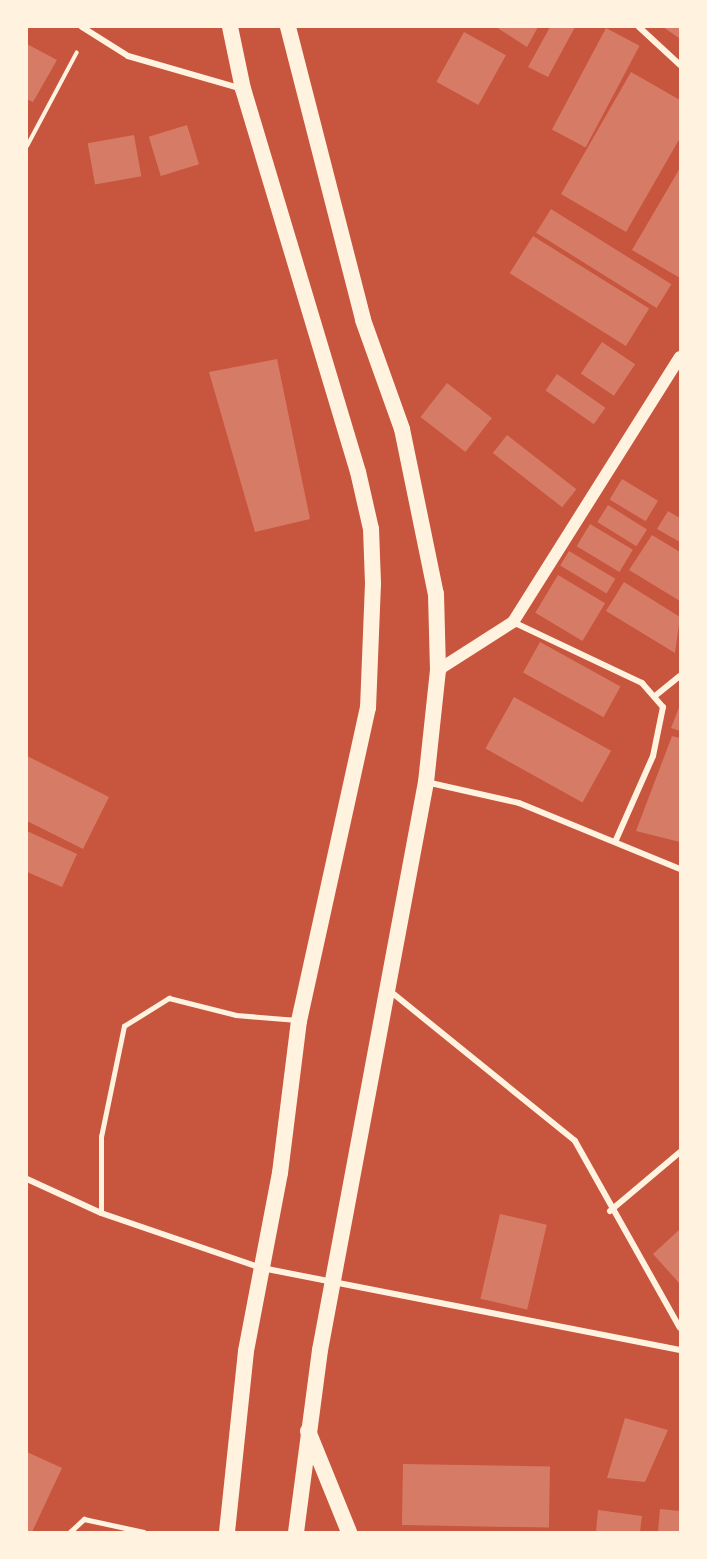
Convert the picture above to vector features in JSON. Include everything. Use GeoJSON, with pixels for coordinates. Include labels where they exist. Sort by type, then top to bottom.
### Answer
{"type":"FeatureCollection","features":[{"type":"Feature","properties":{"kind":"highway"},"geometry":{"type":"LineString","coordinates":[[227,1532],[246,1351],[262,1268],[299,1021],[368,708],[371,529],[332,372],[243,89],[230,27]]}},
{"type":"Feature","properties":{"kind":"highway"},"geometry":{"type":"LineString","coordinates":[[288,27],[363,320],[402,429],[436,594],[438,670],[426,782],[308,1430],[296,1532]]}},
{"type":"Feature","properties":{"kind":"highway"},"geometry":{"type":"LineString","coordinates":[[308,1430],[349,1532]]}},
{"type":"Feature","properties":{"kind":"main road"},"geometry":{"type":"LineString","coordinates":[[438,670],[513,622],[680,357]]}},
{"type":"Feature","properties":{"kind":"street"},"geometry":{"type":"LineString","coordinates":[[82,27],[128,56],[243,89]]}},
{"type":"Feature","properties":{"kind":"street"},"geometry":{"type":"LineString","coordinates":[[639,27],[680,64]]}},
{"type":"Feature","properties":{"kind":"street"},"geometry":{"type":"LineString","coordinates":[[513,622],[642,683],[655,696],[663,720],[615,842]]}},
{"type":"Feature","properties":{"kind":"street"},"geometry":{"type":"LineString","coordinates":[[655,696],[680,676]]}},
{"type":"Feature","properties":{"kind":"street"},"geometry":{"type":"LineString","coordinates":[[426,782],[519,803],[680,869]]}},
{"type":"Feature","properties":{"kind":"street"},"geometry":{"type":"LineString","coordinates":[[387,989],[575,1141],[610,1211],[680,1328]]}},
{"type":"Feature","properties":{"kind":"street"},"geometry":{"type":"LineString","coordinates":[[610,1211],[680,1152]]}},
{"type":"Feature","properties":{"kind":"street"},"geometry":{"type":"LineString","coordinates":[[27,1179],[101,1213],[262,1268],[680,1350]]}},
{"type":"Feature","properties":{"kind":"lane"},"geometry":{"type":"LineString","coordinates":[[101,1213],[101,1137],[124,1026],[169,998],[236,1015],[299,1021]]}},
{"type":"Feature","properties":{"kind":"lane"},"geometry":{"type":"LineString","coordinates":[[70,1532],[84,1519],[144,1532]]}},
{"type":"Feature","properties":{"kind":"path"},"geometry":{"type":"LineString","coordinates":[[27,146],[89,31]]}},
{"type":"Feature","properties":{"kind":"building"},"geometry":{"type":"Polygon","coordinates":[[[496,27],[538,27],[527,47],[496,27]]]}},
{"type":"Feature","properties":{"kind":"building"},"geometry":{"type":"Polygon","coordinates":[[[550,27],[575,27],[548,77],[528,67],[550,27]]]}},
{"type":"Feature","properties":{"kind":"building"},"geometry":{"type":"Polygon","coordinates":[[[663,27],[680,27],[680,37],[679,38],[663,27]]]}},
{"type":"Feature","properties":{"kind":"building"},"geometry":{"type":"Polygon","coordinates":[[[606,28],[640,46],[586,147],[552,130],[606,28]]]}},
{"type":"Feature","properties":{"kind":"building"},"geometry":{"type":"Polygon","coordinates":[[[464,32],[506,55],[478,105],[436,82],[464,32]]]}},
{"type":"Feature","properties":{"kind":"building"},"geometry":{"type":"Polygon","coordinates":[[[27,44],[57,60],[33,102],[27,99],[27,44]]]}},
{"type":"Feature","properties":{"kind":"building"},"geometry":{"type":"Polygon","coordinates":[[[631,72],[680,100],[680,138],[626,232],[561,194],[631,72]]]}},
{"type":"Feature","properties":{"kind":"building"},"geometry":{"type":"Polygon","coordinates":[[[187,125],[199,164],[161,176],[149,137],[187,125]]]}},
{"type":"Feature","properties":{"kind":"building"},"geometry":{"type":"Polygon","coordinates":[[[134,135],[141,176],[95,185],[88,143],[134,135]]]}},
{"type":"Feature","properties":{"kind":"building"},"geometry":{"type":"Polygon","coordinates":[[[680,168],[680,278],[632,250],[680,168]]]}},
{"type":"Feature","properties":{"kind":"building"},"geometry":{"type":"Polygon","coordinates":[[[551,209],[671,284],[657,308],[536,233],[551,209]]]}},
{"type":"Feature","properties":{"kind":"building"},"geometry":{"type":"Polygon","coordinates":[[[533,236],[649,309],[626,346],[510,273],[533,236]]]}},
{"type":"Feature","properties":{"kind":"building"},"geometry":{"type":"Polygon","coordinates":[[[602,342],[635,364],[614,396],[581,374],[602,342]]]}},
{"type":"Feature","properties":{"kind":"building"},"geometry":{"type":"Polygon","coordinates":[[[277,359],[310,519],[255,532],[209,372],[277,359]]]}},
{"type":"Feature","properties":{"kind":"building"},"geometry":{"type":"Polygon","coordinates":[[[557,374],[605,408],[594,424],[546,390],[557,374]]]}},
{"type":"Feature","properties":{"kind":"building"},"geometry":{"type":"Polygon","coordinates":[[[447,383],[492,418],[465,452],[421,417],[447,383]]]}},
{"type":"Feature","properties":{"kind":"building"},"geometry":{"type":"Polygon","coordinates":[[[507,435],[576,489],[562,507],[493,453],[507,435]]]}},
{"type":"Feature","properties":{"kind":"building"},"geometry":{"type":"Polygon","coordinates":[[[622,479],[658,501],[646,521],[610,500],[622,479]]]}},
{"type":"Feature","properties":{"kind":"building"},"geometry":{"type":"Polygon","coordinates":[[[608,505],[647,529],[636,546],[597,522],[608,505]]]}},
{"type":"Feature","properties":{"kind":"building"},"geometry":{"type":"Polygon","coordinates":[[[668,511],[680,518],[680,542],[657,529],[668,511]]]}},
{"type":"Feature","properties":{"kind":"building"},"geometry":{"type":"Polygon","coordinates":[[[590,524],[633,550],[619,572],[577,546],[590,524]]]}},
{"type":"Feature","properties":{"kind":"building"},"geometry":{"type":"Polygon","coordinates":[[[652,535],[680,552],[680,601],[629,570],[652,535]]]}},
{"type":"Feature","properties":{"kind":"building"},"geometry":{"type":"Polygon","coordinates":[[[569,551],[615,579],[607,593],[560,566],[569,551]]]}},
{"type":"Feature","properties":{"kind":"building"},"geometry":{"type":"Polygon","coordinates":[[[558,575],[605,603],[582,641],[535,613],[558,575]]]}},
{"type":"Feature","properties":{"kind":"building"},"geometry":{"type":"Polygon","coordinates":[[[624,582],[680,617],[675,653],[606,611],[624,582]]]}},
{"type":"Feature","properties":{"kind":"building"},"geometry":{"type":"Polygon","coordinates":[[[540,642],[620,687],[603,717],[523,673],[540,642]]]}},
{"type":"Feature","properties":{"kind":"building"},"geometry":{"type":"Polygon","coordinates":[[[514,697],[611,751],[582,802],[485,749],[514,697]]]}},
{"type":"Feature","properties":{"kind":"building"},"geometry":{"type":"Polygon","coordinates":[[[680,705],[680,731],[671,728],[680,705]]]}},
{"type":"Feature","properties":{"kind":"building"},"geometry":{"type":"Polygon","coordinates":[[[672,736],[680,738],[680,842],[636,831],[672,736]]]}},
{"type":"Feature","properties":{"kind":"building"},"geometry":{"type":"Polygon","coordinates":[[[27,756],[109,797],[83,849],[27,821],[27,756]]]}},
{"type":"Feature","properties":{"kind":"building"},"geometry":{"type":"Polygon","coordinates":[[[27,831],[77,854],[62,887],[27,872],[27,831]]]}},
{"type":"Feature","properties":{"kind":"building"},"geometry":{"type":"Polygon","coordinates":[[[500,1214],[547,1225],[527,1310],[480,1299],[500,1214]]]}},
{"type":"Feature","properties":{"kind":"building"},"geometry":{"type":"Polygon","coordinates":[[[680,1229],[680,1284],[653,1254],[680,1229]]]}},
{"type":"Feature","properties":{"kind":"building"},"geometry":{"type":"Polygon","coordinates":[[[625,1418],[668,1430],[645,1482],[607,1478],[625,1418]]]}},
{"type":"Feature","properties":{"kind":"building"},"geometry":{"type":"Polygon","coordinates":[[[27,1452],[62,1468],[32,1532],[27,1532],[27,1452]]]}},
{"type":"Feature","properties":{"kind":"building"},"geometry":{"type":"Polygon","coordinates":[[[403,1464],[550,1467],[549,1528],[402,1525],[403,1464]]]}},
{"type":"Feature","properties":{"kind":"building"},"geometry":{"type":"Polygon","coordinates":[[[660,1509],[680,1511],[680,1532],[658,1532],[660,1509]]]}},
{"type":"Feature","properties":{"kind":"building"},"geometry":{"type":"Polygon","coordinates":[[[598,1510],[642,1516],[640,1532],[596,1532],[598,1510]]]}}]}
